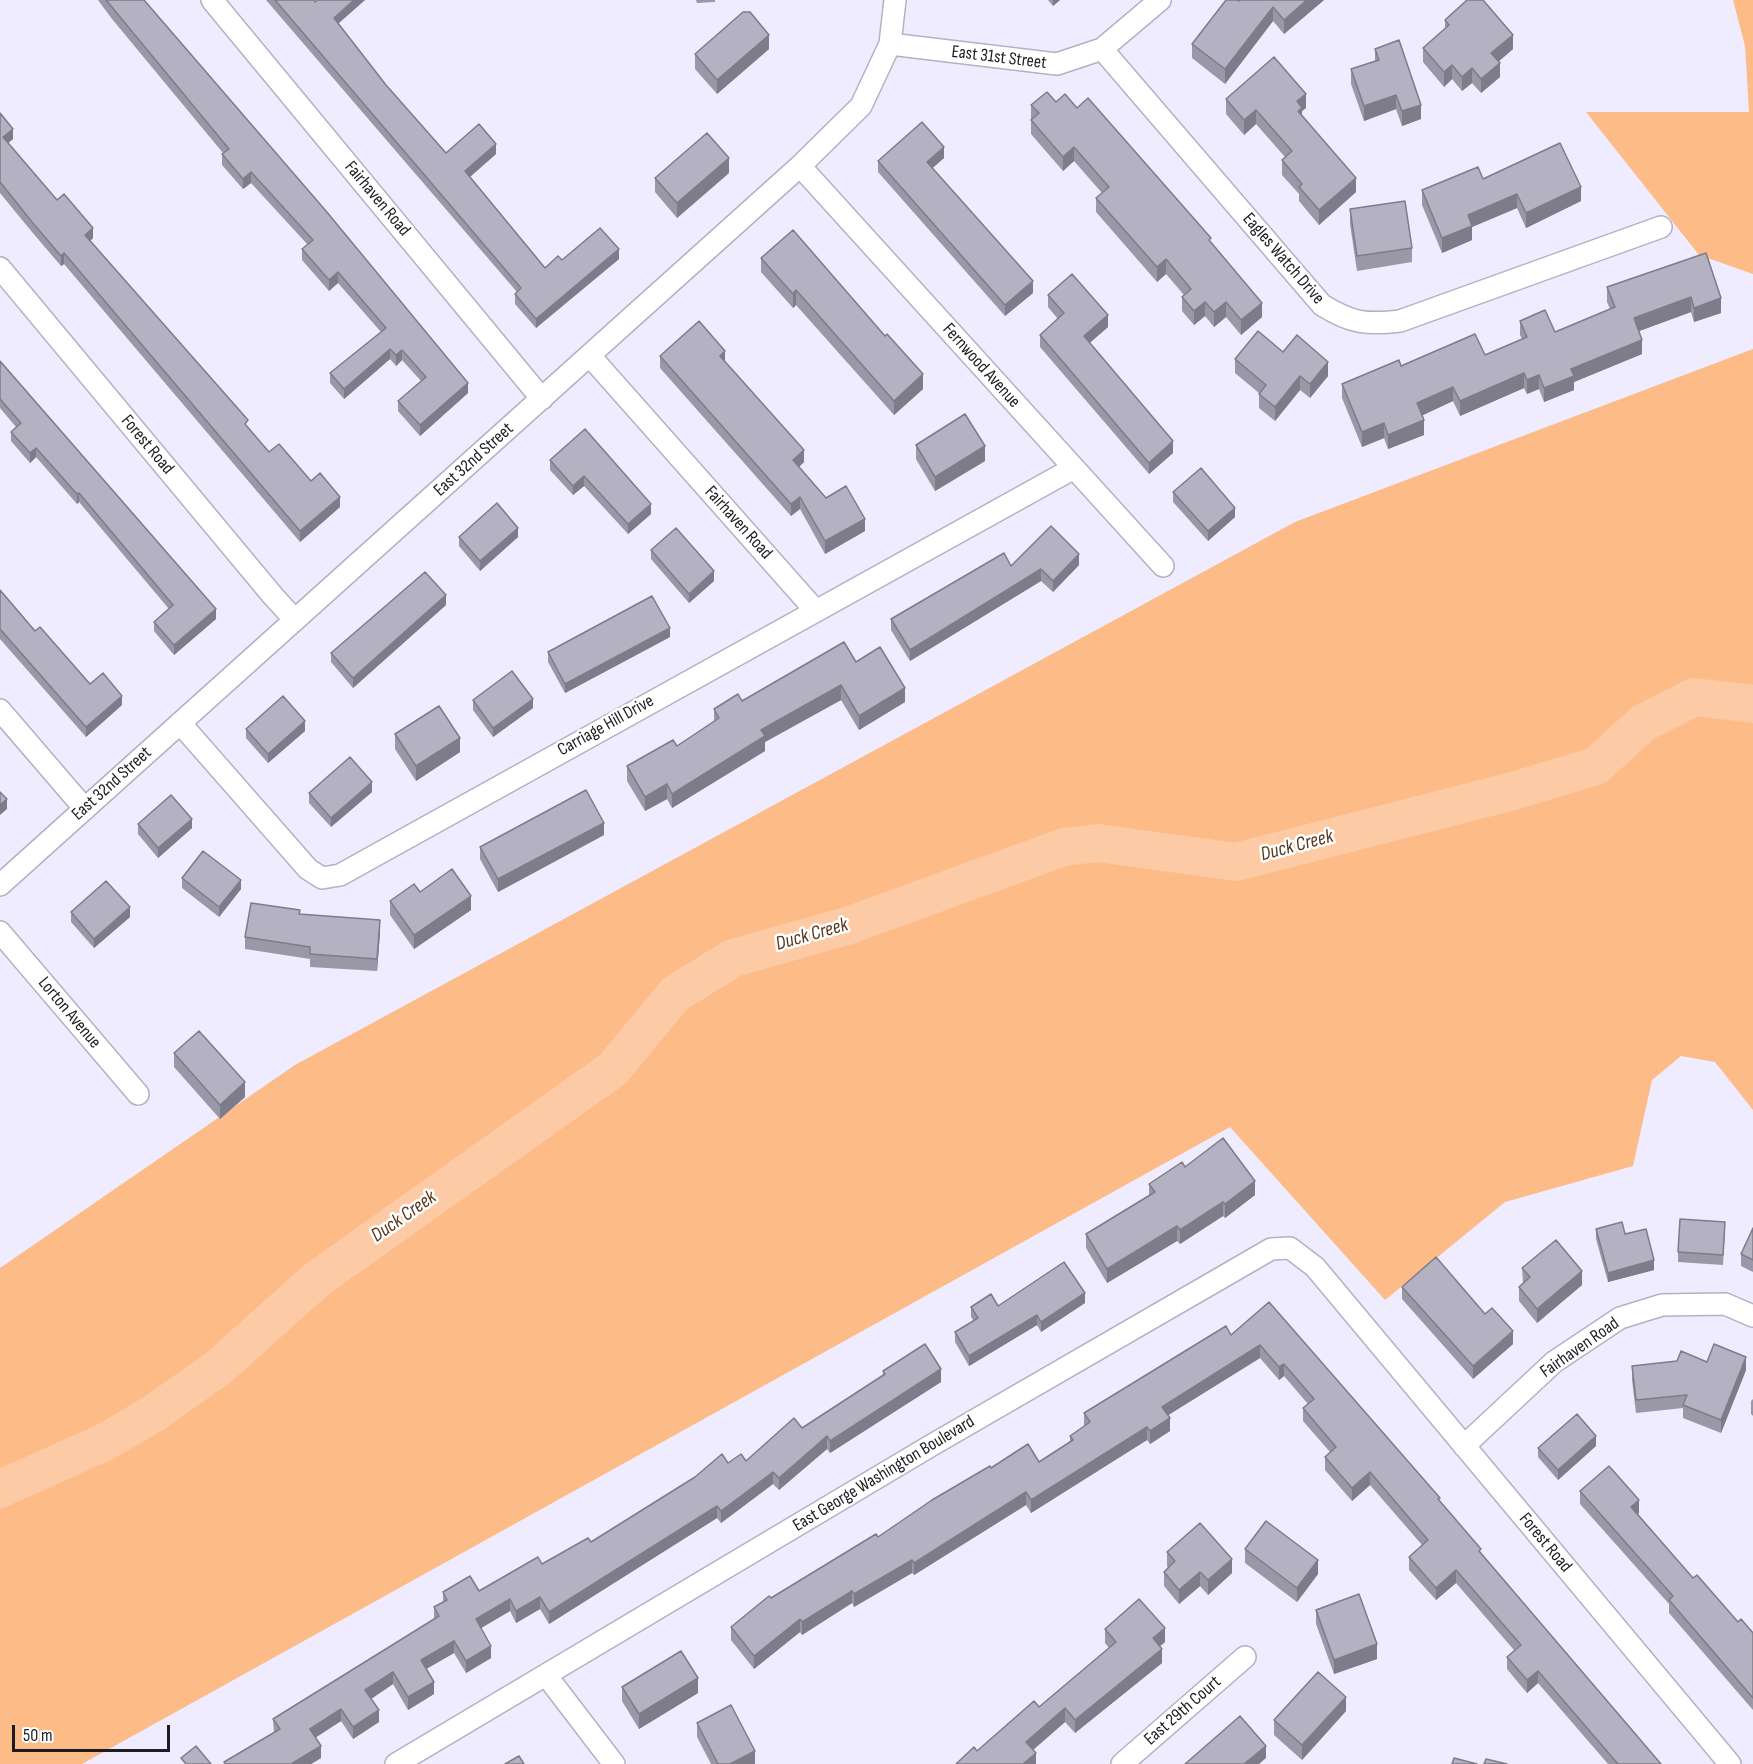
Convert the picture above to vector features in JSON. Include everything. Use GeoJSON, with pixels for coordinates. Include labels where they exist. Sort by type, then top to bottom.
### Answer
{"type":"FeatureCollection","features":[{"type":"Feature","properties":{"kind":"street","name":"Fairhaven Road"},"geometry":{"type":"LineString","coordinates":[[212,0],[542,399]]}},
{"type":"Feature","properties":{"kind":"street","name":"East 32nd Street"},"geometry":{"type":"LineString","coordinates":[[0,885],[800,166],[861,106],[891,44],[895,0]]}},
{"type":"Feature","properties":{"kind":"street","name":"East 31st Street"},"geometry":{"type":"LineString","coordinates":[[891,44],[1057,64],[1102,49],[1160,0]]}},
{"type":"Feature","properties":{"kind":"street","name":"Eagles Watch Drive"},"geometry":{"type":"LineString","coordinates":[[1102,49],[1322,305],[1344,319],[1369,324],[1400,321],[1661,227]]}},
{"type":"Feature","properties":{"kind":"street","name":"Fernwood Avenue"},"geometry":{"type":"LineString","coordinates":[[800,166],[1162,566]]}},
{"type":"Feature","properties":{"kind":"street","name":"Forest Road"},"geometry":{"type":"LineString","coordinates":[[0,268],[265,587],[296,620]]}},
{"type":"Feature","properties":{"kind":"street","name":"Fairhaven Road"},"geometry":{"type":"LineString","coordinates":[[590,356],[815,610]]}},
{"type":"Feature","properties":{"kind":"street","name":"Carriage Hill Drive"},"geometry":{"type":"LineString","coordinates":[[180,723],[308,869],[322,878],[340,875],[1074,468]]}},
{"type":"Feature","properties":{"kind":"street"},"geometry":{"type":"LineString","coordinates":[[0,710],[85,809]]}},
{"type":"Feature","properties":{"kind":"street","name":"Lorton Avenue"},"geometry":{"type":"LineString","coordinates":[[0,932],[138,1094]]}},
{"type":"Feature","properties":{"kind":"street","name":"East George Washington Boulevard"},"geometry":{"type":"LineString","coordinates":[[396,1764],[932,1445],[1271,1249],[1290,1248],[1315,1267],[1360,1321]]}},
{"type":"Feature","properties":{"kind":"street","name":"Fairhaven Road"},"geometry":{"type":"LineString","coordinates":[[1464,1446],[1554,1362],[1620,1318],[1662,1305],[1714,1304],[1725,1304],[1753,1316]]}},
{"type":"Feature","properties":{"kind":"street","name":"Forest Road"},"geometry":{"type":"LineString","coordinates":[[1360,1321],[1730,1764]]}},
{"type":"Feature","properties":{"kind":"street","name":"East 29th Court"},"geometry":{"type":"LineString","coordinates":[[1122,1764],[1245,1657]]}},
{"type":"Feature","properties":{"kind":"street"},"geometry":{"type":"LineString","coordinates":[[546,1675],[614,1764]]}},
{"type":"Feature","properties":{"kind":"shaded area"},"geometry":{"type":"Polygon","coordinates":[[[1733,0],[1753,0],[1753,274],[1699,255],[1586,112],[1749,112],[1745,46],[1733,0]]]}},
{"type":"Feature","properties":{"kind":"shaded area"},"geometry":{"type":"Polygon","coordinates":[[[1753,349],[1753,1110],[1715,1062],[1681,1056],[1652,1080],[1633,1166],[1505,1202],[1385,1300],[1230,1127],[82,1764],[0,1764],[0,1268],[295,1065],[1295,522],[1753,349]]]}},
{"type":"Feature","properties":{"kind":"building"},"geometry":{"type":"Polygon","coordinates":[[[106,0],[144,0],[326,211],[468,383],[420,425],[398,401],[426,377],[402,350],[396,355],[390,349],[344,389],[330,373],[386,328],[338,272],[329,280],[302,249],[313,240],[251,172],[243,179],[222,154],[229,149],[106,0]]]}},
{"type":"Feature","properties":{"kind":"building"},"geometry":{"type":"Polygon","coordinates":[[[275,0],[314,0],[315,2],[317,0],[354,0],[334,18],[386,85],[446,153],[479,124],[496,144],[465,171],[545,268],[558,256],[562,260],[600,228],[619,249],[536,319],[515,294],[521,288],[275,0]]]}},
{"type":"Feature","properties":{"kind":"building"},"geometry":{"type":"Polygon","coordinates":[[[1226,0],[1307,0],[1284,20],[1273,7],[1225,69],[1192,44],[1226,0]]]}},
{"type":"Feature","properties":{"kind":"building"},"geometry":{"type":"Polygon","coordinates":[[[1467,0],[1483,0],[1513,35],[1491,53],[1500,63],[1481,79],[1472,68],[1462,77],[1452,65],[1444,72],[1423,48],[1449,25],[1445,20],[1467,0]]]}},
{"type":"Feature","properties":{"kind":"building"},"geometry":{"type":"Polygon","coordinates":[[[743,12],[750,12],[769,35],[717,80],[695,54],[743,12]]]}},
{"type":"Feature","properties":{"kind":"building"},"geometry":{"type":"Polygon","coordinates":[[[1399,40],[1421,105],[1402,111],[1396,95],[1364,106],[1351,69],[1379,60],[1375,49],[1399,40]]]}},
{"type":"Feature","properties":{"kind":"building"},"geometry":{"type":"Polygon","coordinates":[[[1274,57],[1306,94],[1297,101],[1302,108],[1298,111],[1356,178],[1319,210],[1299,187],[1302,184],[1282,160],[1292,151],[1256,110],[1244,120],[1226,99],[1274,57]]]}},
{"type":"Feature","properties":{"kind":"building"},"geometry":{"type":"Polygon","coordinates":[[[1047,92],[1056,102],[1065,94],[1077,108],[1088,98],[1211,238],[1209,240],[1262,303],[1241,320],[1226,302],[1214,312],[1205,302],[1194,311],[1182,297],[1191,289],[1166,259],[1157,267],[1096,198],[1109,187],[1074,147],[1063,157],[1031,120],[1039,113],[1031,105],[1047,92]]]}},
{"type":"Feature","properties":{"kind":"building"},"geometry":{"type":"Polygon","coordinates":[[[0,113],[13,129],[3,137],[57,200],[64,194],[93,228],[85,235],[248,420],[245,424],[269,452],[279,444],[311,481],[320,473],[340,497],[300,531],[64,253],[61,256],[0,182],[0,113]]]}},
{"type":"Feature","properties":{"kind":"building"},"geometry":{"type":"Polygon","coordinates":[[[922,122],[944,147],[927,162],[1033,281],[1005,305],[878,161],[922,122]]]}},
{"type":"Feature","properties":{"kind":"building"},"geometry":{"type":"Polygon","coordinates":[[[707,133],[729,158],[677,203],[655,178],[707,133]]]}},
{"type":"Feature","properties":{"kind":"building"},"geometry":{"type":"Polygon","coordinates":[[[1560,143],[1581,187],[1526,213],[1517,194],[1468,215],[1472,226],[1442,238],[1422,190],[1478,167],[1483,179],[1560,143]]]}},
{"type":"Feature","properties":{"kind":"building"},"geometry":{"type":"Polygon","coordinates":[[[1405,201],[1412,248],[1357,256],[1350,209],[1405,201]]]}},
{"type":"Feature","properties":{"kind":"building"},"geometry":{"type":"Polygon","coordinates":[[[793,230],[885,336],[887,334],[923,374],[894,401],[796,290],[793,294],[761,258],[793,230]]]}},
{"type":"Feature","properties":{"kind":"building"},"geometry":{"type":"Polygon","coordinates":[[[1706,253],[1721,298],[1694,308],[1691,297],[1634,318],[1642,340],[1571,369],[1574,376],[1544,388],[1539,375],[1527,380],[1524,373],[1460,401],[1453,387],[1417,403],[1424,420],[1388,435],[1384,423],[1362,432],[1342,384],[1399,360],[1401,366],[1475,334],[1485,355],[1527,337],[1520,321],[1545,310],[1555,332],[1615,307],[1607,287],[1706,253]]]}},
{"type":"Feature","properties":{"kind":"building"},"geometry":{"type":"Polygon","coordinates":[[[1072,274],[1108,315],[1084,336],[1173,441],[1149,463],[1040,335],[1064,313],[1048,295],[1072,274]]]}},
{"type":"Feature","properties":{"kind":"building"},"geometry":{"type":"Polygon","coordinates":[[[699,321],[725,351],[720,356],[804,450],[793,460],[826,498],[846,486],[865,519],[825,541],[800,497],[791,504],[660,356],[699,321]]]}},
{"type":"Feature","properties":{"kind":"building"},"geometry":{"type":"Polygon","coordinates":[[[1258,331],[1283,352],[1297,335],[1328,362],[1310,384],[1300,376],[1275,407],[1259,394],[1266,385],[1235,359],[1258,331]]]}},
{"type":"Feature","properties":{"kind":"building"},"geometry":{"type":"Polygon","coordinates":[[[0,361],[216,609],[174,645],[154,622],[173,605],[79,493],[77,494],[36,448],[30,453],[11,432],[21,423],[0,399],[0,361]]]}},
{"type":"Feature","properties":{"kind":"building"},"geometry":{"type":"Polygon","coordinates":[[[965,414],[985,446],[935,477],[916,445],[965,414]]]}},
{"type":"Feature","properties":{"kind":"building"},"geometry":{"type":"Polygon","coordinates":[[[585,429],[651,504],[628,524],[584,476],[573,486],[550,460],[585,429]]]}},
{"type":"Feature","properties":{"kind":"building"},"geometry":{"type":"Polygon","coordinates":[[[1201,468],[1235,508],[1208,531],[1173,492],[1201,468]]]}},
{"type":"Feature","properties":{"kind":"building"},"geometry":{"type":"Polygon","coordinates":[[[497,503],[518,528],[480,561],[459,537],[497,503]]]}},
{"type":"Feature","properties":{"kind":"building"},"geometry":{"type":"Polygon","coordinates":[[[1051,526],[1079,554],[1053,581],[1041,569],[910,650],[891,619],[1004,553],[1011,566],[1051,526]]]}},
{"type":"Feature","properties":{"kind":"building"},"geometry":{"type":"Polygon","coordinates":[[[676,528],[714,571],[689,594],[651,550],[676,528]]]}},
{"type":"Feature","properties":{"kind":"building"},"geometry":{"type":"Polygon","coordinates":[[[425,572],[446,595],[353,678],[331,653],[425,572]]]}},
{"type":"Feature","properties":{"kind":"building"},"geometry":{"type":"Polygon","coordinates":[[[0,590],[35,631],[40,627],[90,684],[103,673],[122,696],[86,727],[0,629],[0,590]]]}},
{"type":"Feature","properties":{"kind":"building"},"geometry":{"type":"Polygon","coordinates":[[[652,596],[670,628],[565,684],[548,652],[652,596]]]}},
{"type":"Feature","properties":{"kind":"building"},"geometry":{"type":"Polygon","coordinates":[[[844,642],[856,662],[880,647],[905,688],[859,716],[841,685],[761,730],[765,736],[672,794],[667,784],[645,797],[627,766],[673,740],[677,746],[719,718],[714,709],[738,694],[742,701],[844,642]]]}},
{"type":"Feature","properties":{"kind":"building"},"geometry":{"type":"Polygon","coordinates":[[[512,671],[533,699],[493,728],[473,700],[512,671]]]}},
{"type":"Feature","properties":{"kind":"building"},"geometry":{"type":"Polygon","coordinates":[[[283,696],[305,721],[268,754],[246,729],[283,696]]]}},
{"type":"Feature","properties":{"kind":"building"},"geometry":{"type":"Polygon","coordinates":[[[439,706],[460,738],[416,766],[395,734],[439,706]]]}},
{"type":"Feature","properties":{"kind":"building"},"geometry":{"type":"Polygon","coordinates":[[[350,757],[372,782],[331,818],[309,793],[350,757]]]}},
{"type":"Feature","properties":{"kind":"building"},"geometry":{"type":"Polygon","coordinates":[[[586,790],[604,823],[498,879],[480,847],[586,790]]]}},
{"type":"Feature","properties":{"kind":"building"},"geometry":{"type":"Polygon","coordinates":[[[0,792],[7,799],[0,805],[0,792]]]}},
{"type":"Feature","properties":{"kind":"building"},"geometry":{"type":"Polygon","coordinates":[[[171,795],[192,819],[158,848],[138,824],[171,795]]]}},
{"type":"Feature","properties":{"kind":"building"},"geometry":{"type":"Polygon","coordinates":[[[203,851],[241,880],[219,907],[182,878],[203,851]]]}},
{"type":"Feature","properties":{"kind":"building"},"geometry":{"type":"Polygon","coordinates":[[[452,869],[471,896],[414,935],[390,901],[414,884],[420,892],[452,869]]]}},
{"type":"Feature","properties":{"kind":"building"},"geometry":{"type":"Polygon","coordinates":[[[106,881],[130,907],[94,939],[71,912],[106,881]]]}},
{"type":"Feature","properties":{"kind":"building"},"geometry":{"type":"Polygon","coordinates":[[[251,903],[300,910],[299,914],[380,920],[377,959],[310,954],[310,947],[245,937],[251,903]]]}},
{"type":"Feature","properties":{"kind":"building"},"geometry":{"type":"Polygon","coordinates":[[[199,1031],[245,1082],[220,1105],[174,1053],[199,1031]]]}},
{"type":"Feature","properties":{"kind":"building"},"geometry":{"type":"Polygon","coordinates":[[[1223,1138],[1255,1181],[1225,1204],[1223,1202],[1180,1230],[1177,1226],[1107,1269],[1086,1234],[1155,1192],[1149,1184],[1182,1162],[1185,1167],[1223,1138]]]}},
{"type":"Feature","properties":{"kind":"building"},"geometry":{"type":"Polygon","coordinates":[[[1680,1219],[1725,1222],[1723,1255],[1678,1252],[1680,1219]]]}},
{"type":"Feature","properties":{"kind":"building"},"geometry":{"type":"Polygon","coordinates":[[[1622,1222],[1625,1234],[1646,1229],[1654,1260],[1608,1273],[1596,1229],[1622,1222]]]}},
{"type":"Feature","properties":{"kind":"building"},"geometry":{"type":"Polygon","coordinates":[[[1753,1228],[1753,1260],[1741,1254],[1753,1228]]]}},
{"type":"Feature","properties":{"kind":"building"},"geometry":{"type":"Polygon","coordinates":[[[1556,1240],[1582,1271],[1537,1309],[1519,1287],[1530,1277],[1522,1268],[1556,1240]]]}},
{"type":"Feature","properties":{"kind":"building"},"geometry":{"type":"Polygon","coordinates":[[[1436,1257],[1485,1314],[1492,1308],[1513,1331],[1473,1366],[1402,1287],[1436,1257]]]}},
{"type":"Feature","properties":{"kind":"building"},"geometry":{"type":"Polygon","coordinates":[[[1064,1262],[1085,1293],[1041,1322],[1037,1315],[969,1356],[955,1332],[978,1318],[971,1307],[991,1294],[998,1306],[1064,1262]]]}},
{"type":"Feature","properties":{"kind":"building"},"geometry":{"type":"Polygon","coordinates":[[[1269,1302],[1440,1498],[1438,1499],[1481,1549],[1479,1551],[1661,1764],[1618,1764],[1538,1671],[1527,1680],[1507,1657],[1521,1645],[1456,1570],[1436,1588],[1409,1557],[1428,1540],[1370,1472],[1352,1488],[1325,1457],[1336,1447],[1303,1408],[1314,1399],[1284,1364],[1279,1367],[1260,1345],[1162,1407],[1170,1418],[1150,1431],[1147,1427],[1031,1500],[1026,1492],[914,1563],[912,1560],[854,1594],[852,1591],[802,1622],[800,1619],[754,1656],[731,1627],[769,1596],[771,1598],[876,1534],[878,1537],[932,1500],[990,1466],[991,1468],[1028,1444],[1039,1462],[1073,1440],[1070,1436],[1090,1422],[1084,1413],[1226,1326],[1231,1335],[1269,1302]]]}},
{"type":"Feature","properties":{"kind":"building"},"geometry":{"type":"Polygon","coordinates":[[[925,1344],[941,1369],[830,1441],[827,1436],[779,1478],[773,1472],[721,1511],[717,1506],[549,1612],[540,1597],[516,1611],[510,1599],[476,1619],[491,1646],[466,1661],[454,1641],[421,1660],[434,1682],[408,1697],[393,1672],[365,1690],[379,1710],[353,1727],[341,1709],[310,1729],[321,1746],[291,1764],[225,1764],[224,1762],[280,1729],[273,1719],[439,1616],[434,1607],[447,1600],[443,1592],[470,1576],[479,1591],[538,1557],[542,1564],[588,1538],[591,1542],[695,1477],[722,1454],[728,1463],[741,1454],[746,1461],[794,1418],[802,1428],[885,1374],[883,1371],[925,1344]]]}},
{"type":"Feature","properties":{"kind":"building"},"geometry":{"type":"Polygon","coordinates":[[[1714,1344],[1746,1357],[1721,1420],[1683,1405],[1687,1395],[1636,1400],[1632,1366],[1677,1361],[1681,1351],[1707,1362],[1714,1344]]]}},
{"type":"Feature","properties":{"kind":"building"},"geometry":{"type":"Polygon","coordinates":[[[1577,1414],[1596,1436],[1558,1470],[1538,1448],[1577,1414]]]}},
{"type":"Feature","properties":{"kind":"building"},"geometry":{"type":"Polygon","coordinates":[[[1609,1466],[1639,1500],[1631,1507],[1693,1578],[1697,1575],[1738,1622],[1741,1619],[1753,1633],[1753,1698],[1669,1600],[1673,1596],[1580,1491],[1609,1466]]]}},
{"type":"Feature","properties":{"kind":"building"},"geometry":{"type":"Polygon","coordinates":[[[1266,1521],[1318,1560],[1297,1588],[1245,1549],[1266,1521]]]}},
{"type":"Feature","properties":{"kind":"building"},"geometry":{"type":"Polygon","coordinates":[[[1200,1523],[1232,1559],[1208,1580],[1200,1572],[1179,1590],[1164,1572],[1175,1561],[1167,1552],[1200,1523]]]}},
{"type":"Feature","properties":{"kind":"building"},"geometry":{"type":"Polygon","coordinates":[[[1359,1594],[1377,1644],[1334,1660],[1316,1610],[1359,1594]]]}},
{"type":"Feature","properties":{"kind":"building"},"geometry":{"type":"Polygon","coordinates":[[[1139,1599],[1165,1628],[1153,1638],[1162,1649],[1075,1720],[1065,1708],[1026,1742],[1036,1753],[1023,1764],[956,1764],[974,1747],[977,1751],[1034,1701],[1039,1707],[1116,1642],[1105,1629],[1139,1599]]]}},
{"type":"Feature","properties":{"kind":"building"},"geometry":{"type":"Polygon","coordinates":[[[681,1651],[698,1678],[639,1714],[622,1687],[681,1651]]]}},
{"type":"Feature","properties":{"kind":"building"},"geometry":{"type":"Polygon","coordinates":[[[1318,1672],[1346,1697],[1302,1745],[1274,1720],[1318,1672]]]}},
{"type":"Feature","properties":{"kind":"building"},"geometry":{"type":"Polygon","coordinates":[[[731,1705],[755,1751],[730,1764],[718,1764],[697,1723],[731,1705]]]}},
{"type":"Feature","properties":{"kind":"building"},"geometry":{"type":"Polygon","coordinates":[[[1240,1716],[1266,1746],[1244,1764],[1185,1764],[1240,1716]]]}},
{"type":"Feature","properties":{"kind":"building"},"geometry":{"type":"Polygon","coordinates":[[[196,1746],[211,1764],[186,1764],[181,1758],[196,1746]]]}},
{"type":"Feature","properties":{"kind":"building"},"geometry":{"type":"Polygon","coordinates":[[[519,1756],[524,1764],[505,1764],[519,1756]]]}},
{"type":"Feature","properties":{"kind":"building"},"geometry":{"type":"Polygon","coordinates":[[[1454,1758],[1477,1764],[1452,1764],[1454,1758]]]}},
{"type":"Feature","properties":{"kind":"building"},"geometry":{"type":"Polygon","coordinates":[[[1486,1759],[1507,1764],[1484,1764],[1486,1759]]]}},
{"type":"Feature","properties":{"kind":"waterway","name":"Duck Creek"},"geometry":{"type":"LineString","coordinates":[[0,1489],[107,1441],[154,1413],[218,1368],[316,1280],[613,1069],[675,994],[733,958],[847,926],[1064,847],[1098,843],[1236,862],[1513,791],[1596,766],[1643,723],[1694,697],[1753,704]]}}]}
